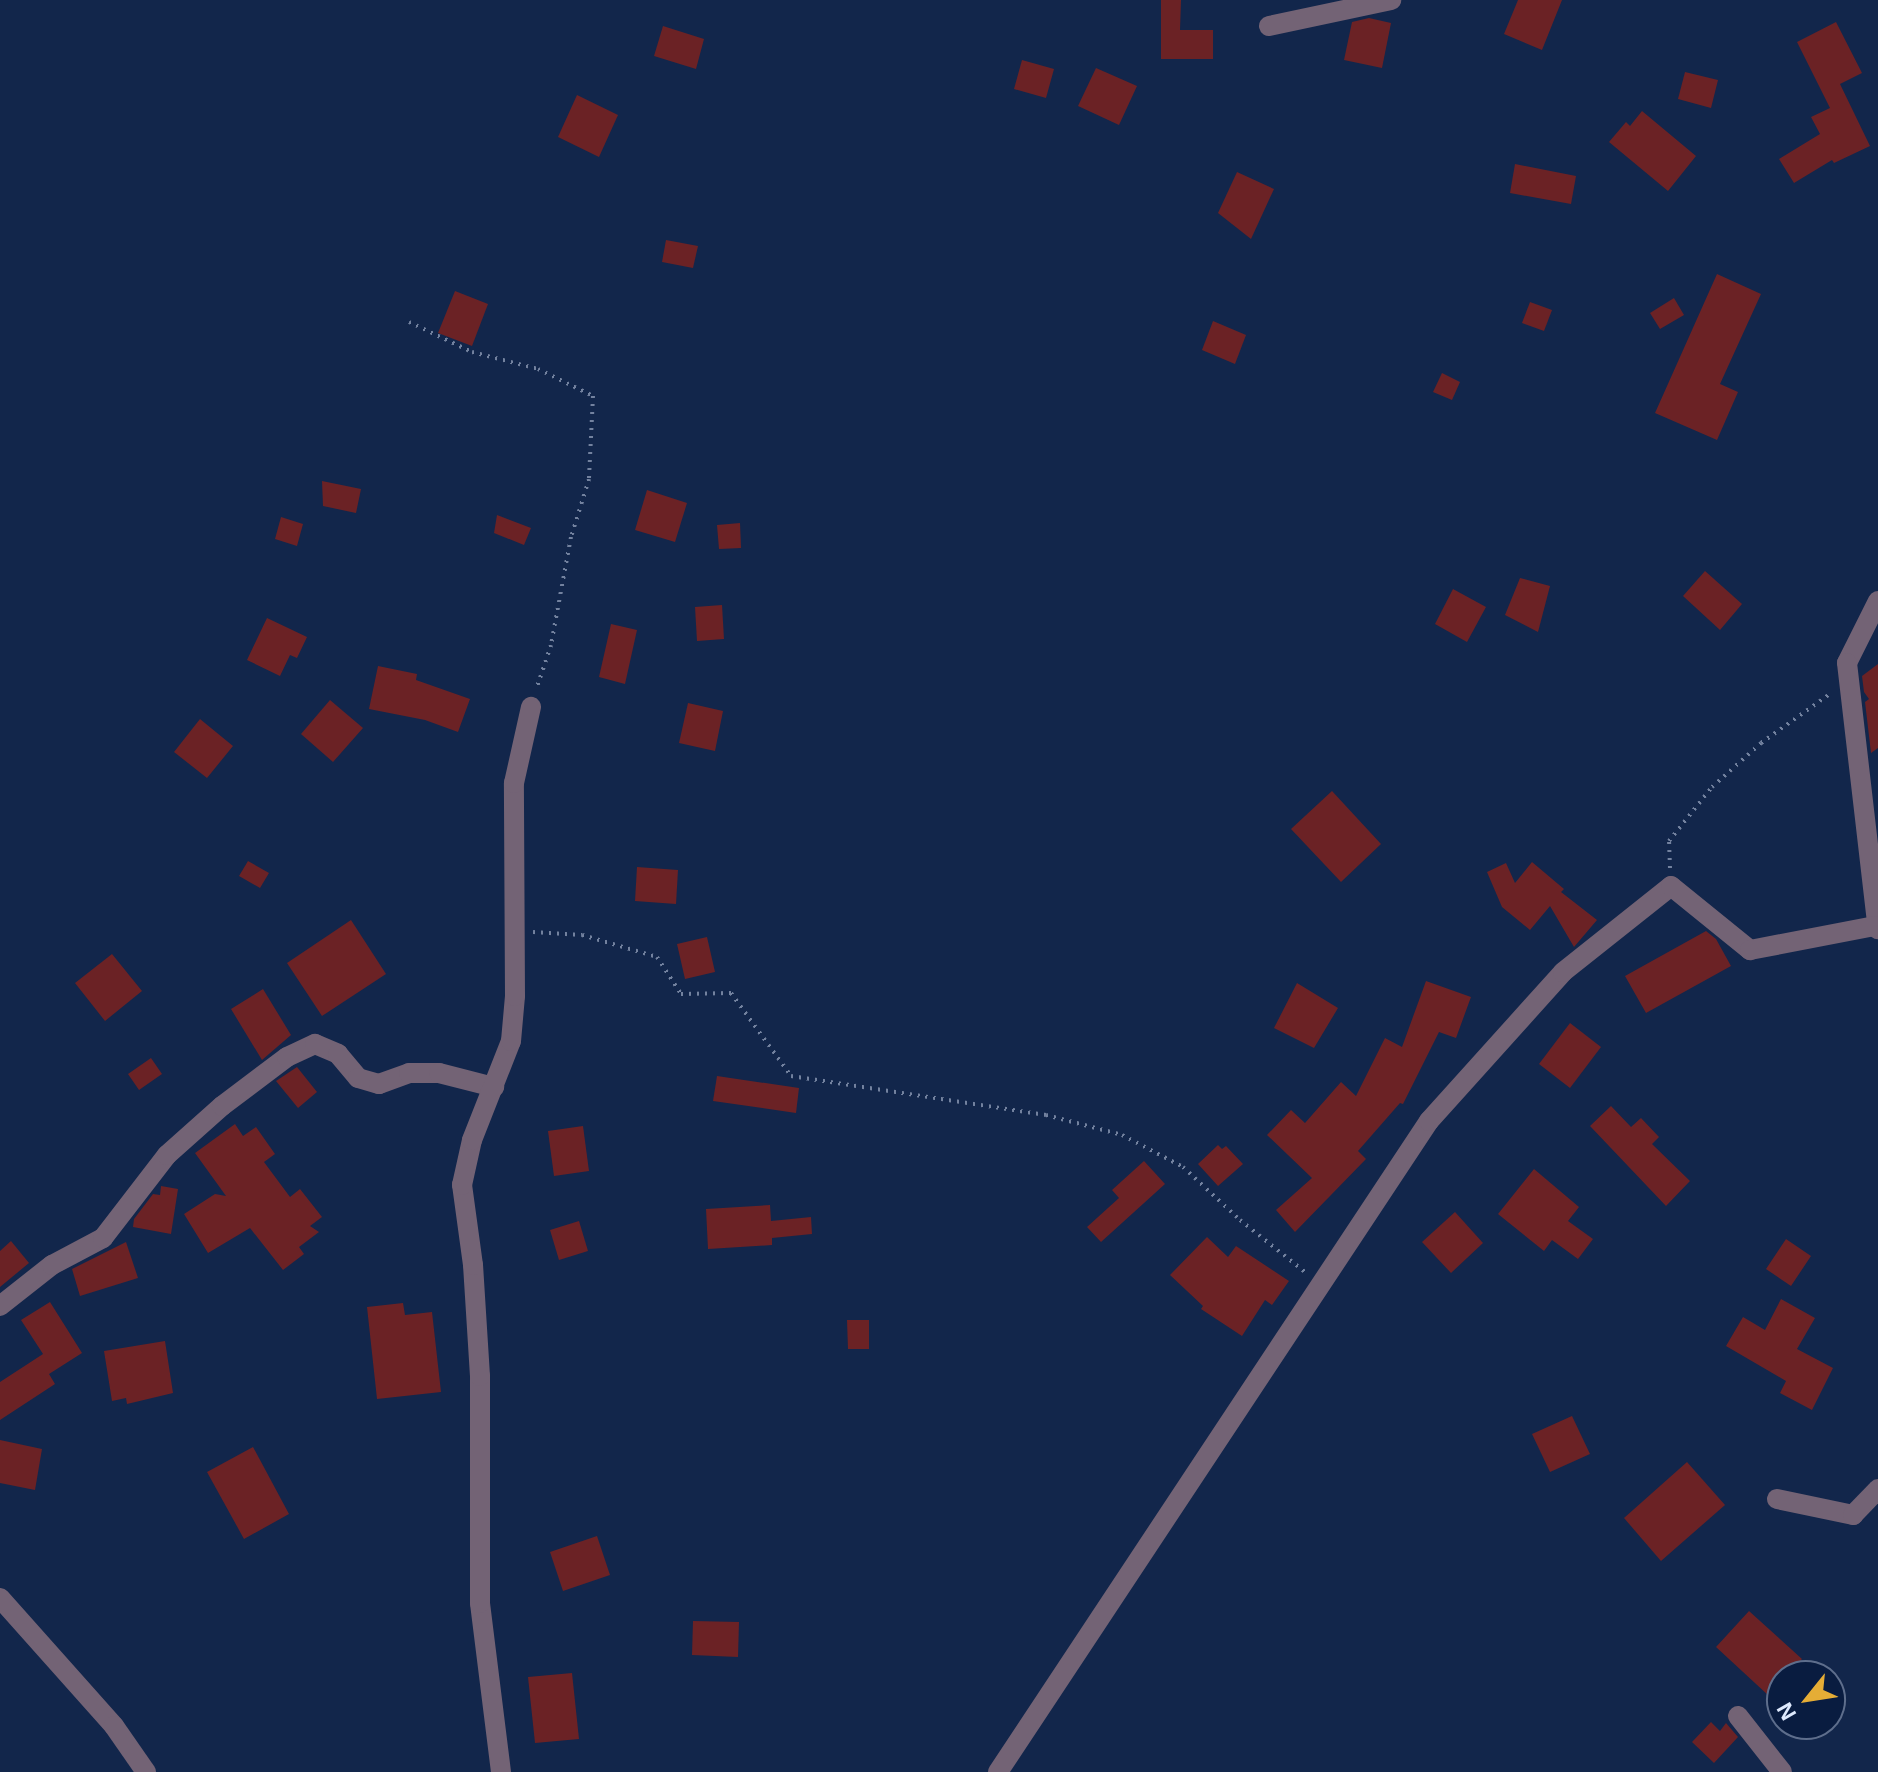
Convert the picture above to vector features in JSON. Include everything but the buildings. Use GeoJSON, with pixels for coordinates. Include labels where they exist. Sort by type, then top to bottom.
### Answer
{"type":"FeatureCollection","features":[{"type":"Feature","properties":{"kind":"street"},"geometry":{"type":"LineString","coordinates":[[1269,26],[1391,0]]}},
{"type":"Feature","properties":{"kind":"street"},"geometry":{"type":"LineString","coordinates":[[998,1772],[1429,1121],[1511,1025],[1563,972],[1671,886],[1750,950],[1876,928],[1847,663],[1878,601]]}},
{"type":"Feature","properties":{"kind":"street"},"geometry":{"type":"LineString","coordinates":[[501,1772],[480,1603],[480,1376],[473,1265],[462,1185],[472,1140],[511,1041],[515,996],[514,783],[531,707]]}},
{"type":"Feature","properties":{"kind":"street"},"geometry":{"type":"LineString","coordinates":[[0,1306],[52,1265],[103,1238],[167,1155],[222,1106],[315,1044],[338,1054],[358,1078],[379,1084],[409,1073],[439,1073],[494,1087]]}},
{"type":"Feature","properties":{"kind":"street"},"geometry":{"type":"LineString","coordinates":[[1777,1499],[1853,1515],[1878,1489]]}},
{"type":"Feature","properties":{"kind":"street"},"geometry":{"type":"LineString","coordinates":[[0,1598],[114,1726],[146,1772]]}},
{"type":"Feature","properties":{"kind":"street"},"geometry":{"type":"LineString","coordinates":[[1738,1716],[1782,1772]]}},
{"type":"Feature","properties":{"kind":"path"},"geometry":{"type":"LineString","coordinates":[[409,322],[472,352],[538,369],[593,396],[589,479],[571,537],[551,645],[531,707]]}},
{"type":"Feature","properties":{"kind":"path"},"geometry":{"type":"LineString","coordinates":[[1671,886],[1669,841],[1712,787],[1761,743],[1848,681]]}},
{"type":"Feature","properties":{"kind":"path"},"geometry":{"type":"LineString","coordinates":[[514,931],[582,935],[657,957],[681,994],[731,993],[791,1076],[1046,1115],[1122,1135],[1183,1167],[1240,1220],[1320,1284]]}}]}
